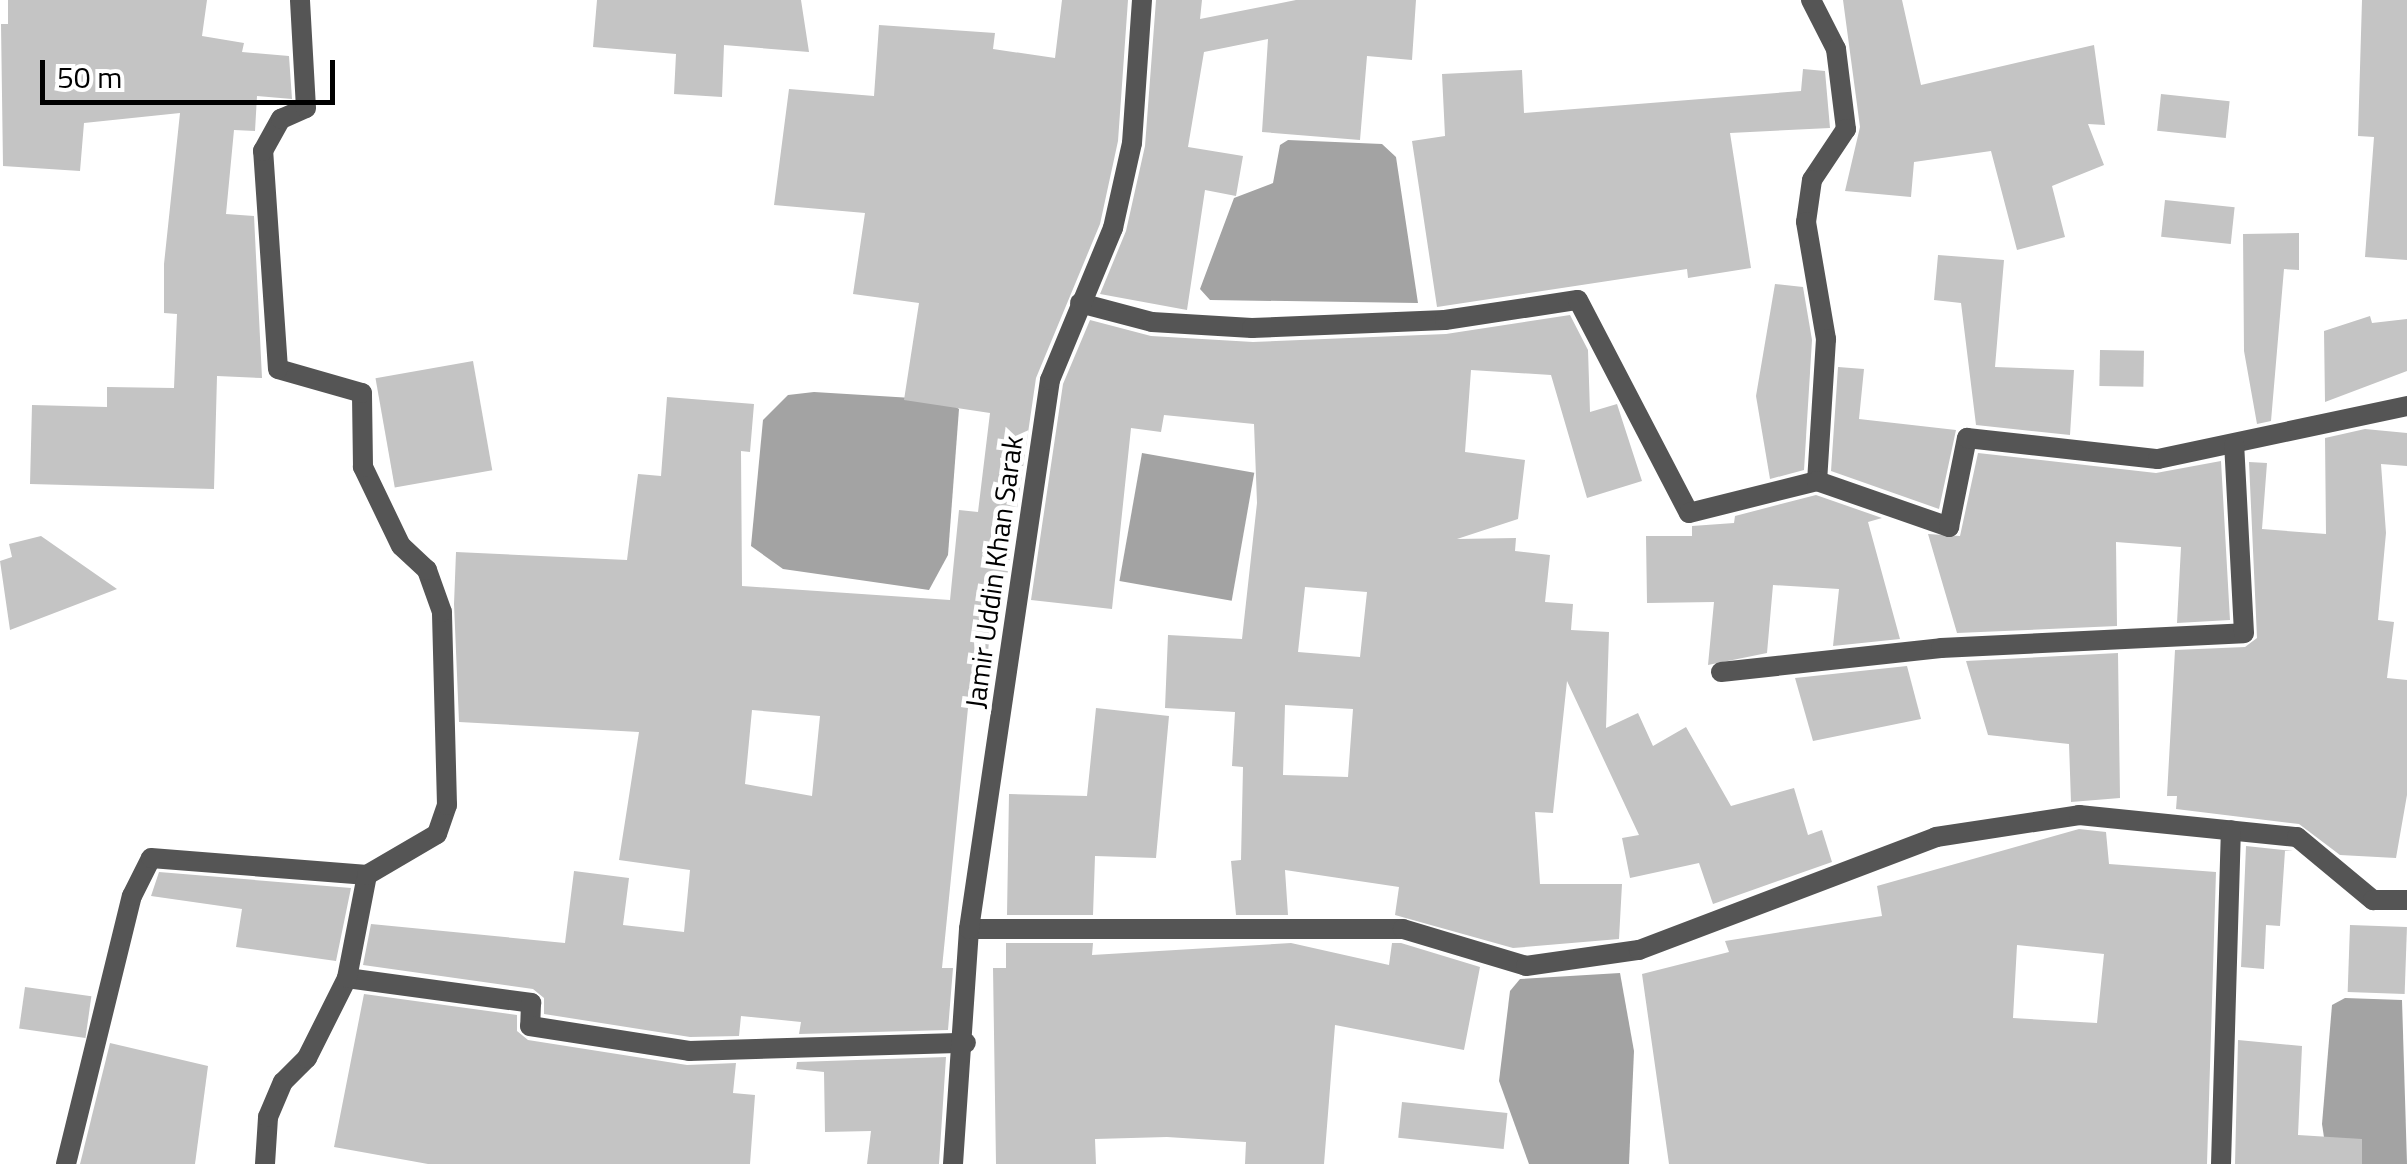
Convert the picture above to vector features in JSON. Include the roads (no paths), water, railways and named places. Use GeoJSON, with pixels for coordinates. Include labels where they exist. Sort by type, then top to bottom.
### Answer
{"type":"FeatureCollection","features":[{"type":"Feature","properties":{"kind":"street"},"geometry":{"type":"LineString","coordinates":[[66,1164],[132,896],[151,858],[367,875],[438,834],[447,804],[442,612],[427,570],[401,546],[363,467],[362,393],[278,369],[263,151],[281,119],[306,108],[300,0]]}},
{"type":"Feature","properties":{"kind":"street","name":"Jamir Uddin Khan Sarak"},"geometry":{"type":"LineString","coordinates":[[953,1164],[966,1043],[969,929],[1050,380],[1112,228],[1132,143],[1142,0]]}},
{"type":"Feature","properties":{"kind":"street"},"geometry":{"type":"LineString","coordinates":[[1811,0],[1836,49],[1846,130],[1817,168],[1806,222],[1826,338],[1816,481]]}},
{"type":"Feature","properties":{"kind":"street"},"geometry":{"type":"LineString","coordinates":[[1080,303],[1152,322],[1252,328],[1445,320],[1578,300],[1690,513],[1816,481],[1949,527],[1966,438],[2158,459],[2407,406]]}},
{"type":"Feature","properties":{"kind":"street"},"geometry":{"type":"LineString","coordinates":[[1722,672],[1941,648],[2244,633],[2234,445]]}},
{"type":"Feature","properties":{"kind":"street"},"geometry":{"type":"LineString","coordinates":[[969,929],[1403,929],[1526,966],[1639,950],[1936,837],[2079,814],[2297,838],[2373,900],[2407,900]]}},
{"type":"Feature","properties":{"kind":"street"},"geometry":{"type":"LineString","coordinates":[[2222,1164],[2231,830]]}},
{"type":"Feature","properties":{"kind":"street"},"geometry":{"type":"LineString","coordinates":[[265,1164],[268,1117],[283,1082],[306,1058],[346,978],[367,875]]}},
{"type":"Feature","properties":{"kind":"street"},"geometry":{"type":"LineString","coordinates":[[346,978],[531,1003],[530,1026],[689,1051],[966,1043]]}}]}
